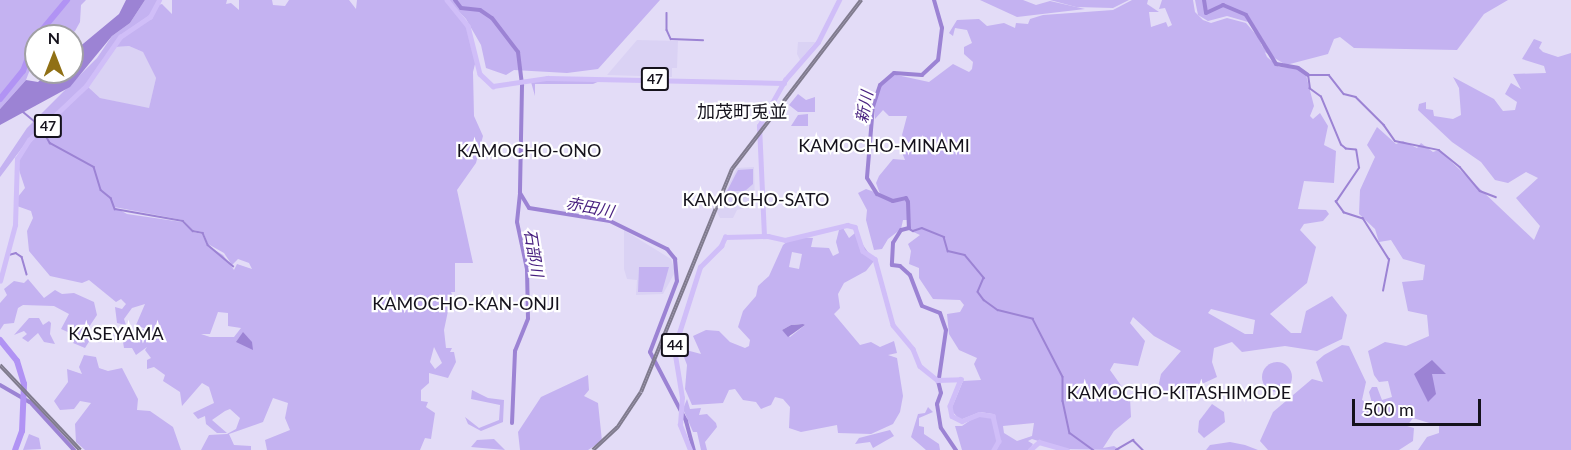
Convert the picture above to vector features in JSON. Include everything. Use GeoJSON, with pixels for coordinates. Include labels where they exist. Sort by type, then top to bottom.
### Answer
{"type":"FeatureCollection","features":[{"type":"Feature","properties":{"kind":"highway"},"geometry":{"type":"LineString","coordinates":[[47,24],[67,0]]}},
{"type":"Feature","properties":{"kind":"highway"},"geometry":{"type":"LineString","coordinates":[[0,99],[24,68]]}},
{"type":"Feature","properties":{"kind":"highway"},"geometry":{"type":"LineString","coordinates":[[0,340],[21,369],[25,390],[22,424],[14,450]]}},
{"type":"Feature","properties":{"kind":"main road","name":"47"},"geometry":{"type":"LineString","coordinates":[[0,281],[15,225],[17,159],[29,140],[86,86],[120,37],[150,17],[159,0]]}},
{"type":"Feature","properties":{"kind":"main road","name":"47"},"geometry":{"type":"LineString","coordinates":[[447,0],[473,36],[482,76],[497,86],[519,79],[784,83]]}},
{"type":"Feature","properties":{"kind":"main road"},"geometry":{"type":"LineString","coordinates":[[839,0],[818,42],[784,83],[759,127],[764,236],[785,240],[836,230],[844,225],[855,227],[863,251],[875,259],[892,325],[929,374],[942,380],[961,378],[950,406],[954,417],[962,421],[979,414],[993,416],[999,440],[994,450]]}},
{"type":"Feature","properties":{"kind":"main road","name":"44"},"geometry":{"type":"LineString","coordinates":[[690,450],[680,416],[681,406],[674,345],[700,267],[721,246],[725,237],[764,236]]}},
{"type":"Feature","properties":{"kind":"main road"},"geometry":{"type":"LineString","coordinates":[[1030,450],[1039,442],[1067,450]]}},
{"type":"Feature","properties":{"kind":"shaded area"},"geometry":{"type":"Polygon","coordinates":[[[0,0],[66,0],[44,24],[24,24],[24,65],[0,98],[0,0]]]}},
{"type":"Feature","properties":{"kind":"shaded area"},"geometry":{"type":"Polygon","coordinates":[[[69,0],[86,0],[81,5],[79,24],[48,24],[69,0]]]}},
{"type":"Feature","properties":{"kind":"shaded area"},"geometry":{"type":"Polygon","coordinates":[[[126,0],[145,0],[130,23],[112,36],[84,70],[84,43],[119,14],[126,0]]]}},
{"type":"Feature","properties":{"kind":"shaded area"},"geometry":{"type":"Polygon","coordinates":[[[145,0],[159,0],[150,15],[124,33],[87,83],[28,140],[0,177],[0,168],[27,128],[71,84],[84,84],[84,71],[97,58],[112,36],[130,23],[145,0]]]}},
{"type":"Feature","properties":{"kind":"shaded area"},"geometry":{"type":"Polygon","coordinates":[[[172,0],[227,0],[226,4],[231,3],[239,10],[239,0],[272,0],[273,5],[285,6],[289,0],[349,0],[356,9],[357,0],[446,0],[465,21],[476,60],[473,72],[474,116],[483,136],[476,163],[457,190],[473,263],[455,263],[455,292],[451,292],[454,299],[449,299],[449,305],[458,306],[457,310],[448,311],[444,330],[446,348],[452,348],[450,352],[454,352],[456,362],[448,378],[429,373],[429,383],[421,390],[421,401],[428,402],[426,407],[435,413],[431,439],[425,438],[420,450],[267,450],[265,440],[290,430],[285,418],[288,403],[273,398],[263,422],[229,434],[234,445],[251,446],[251,450],[201,450],[209,435],[227,434],[236,429],[240,418],[230,409],[225,411],[212,420],[227,433],[217,433],[206,424],[205,416],[198,419],[193,413],[214,403],[209,387],[202,383],[182,406],[180,392],[163,381],[165,375],[154,367],[147,369],[147,360],[151,358],[145,350],[147,347],[136,355],[132,348],[124,348],[123,342],[135,337],[137,330],[146,329],[136,325],[145,304],[132,308],[124,319],[126,325],[117,323],[115,307],[122,309],[126,304],[121,299],[116,302],[89,280],[82,283],[50,276],[29,251],[27,231],[33,218],[31,211],[17,206],[17,198],[25,188],[19,170],[16,171],[18,161],[30,141],[43,132],[48,137],[44,131],[87,86],[100,98],[149,108],[156,78],[143,52],[129,46],[115,47],[124,35],[150,19],[158,5],[162,4],[172,14],[172,0]],[[114,207],[127,214],[182,222],[193,232],[202,234],[208,246],[223,255],[234,270],[237,264],[252,269],[249,263],[238,259],[232,265],[224,253],[208,244],[203,232],[193,230],[183,220],[114,207]],[[218,312],[210,334],[201,334],[210,337],[234,337],[241,328],[228,326],[228,313],[218,312]],[[434,347],[430,362],[435,369],[442,363],[434,347]]]}},
{"type":"Feature","properties":{"kind":"shaded area"},"geometry":{"type":"Polygon","coordinates":[[[448,0],[660,0],[598,69],[567,73],[514,70],[506,75],[486,68],[481,45],[466,19],[448,0]]]}},
{"type":"Feature","properties":{"kind":"shaded area"},"geometry":{"type":"Polygon","coordinates":[[[980,0],[1023,0],[1036,5],[1050,1],[1085,9],[1017,17],[980,0]]]}},
{"type":"Feature","properties":{"kind":"shaded area"},"geometry":{"type":"Polygon","coordinates":[[[1050,0],[1129,0],[1113,8],[1076,7],[1050,0]]]}},
{"type":"Feature","properties":{"kind":"shaded area"},"geometry":{"type":"Polygon","coordinates":[[[1132,0],[1148,0],[1147,4],[1159,12],[1149,12],[1151,27],[1166,22],[1168,27],[1172,25],[1165,8],[1159,9],[1162,0],[1193,0],[1195,12],[1203,20],[1211,23],[1227,18],[1246,23],[1258,37],[1267,57],[1279,67],[1296,68],[1306,75],[1314,106],[1310,116],[1313,119],[1320,113],[1328,126],[1324,145],[1336,151],[1334,183],[1304,181],[1298,209],[1326,210],[1329,214],[1323,221],[1304,224],[1300,230],[1316,247],[1307,283],[1270,314],[1291,333],[1301,333],[1306,311],[1332,296],[1347,315],[1342,339],[1317,351],[1285,346],[1242,352],[1232,342],[1214,348],[1212,362],[1217,377],[1174,397],[1157,392],[1161,374],[1181,351],[1154,336],[1133,317],[1130,323],[1145,341],[1138,366],[1114,363],[1110,370],[1130,398],[1131,417],[1114,431],[1103,448],[1114,446],[1120,450],[1063,449],[1032,439],[1028,441],[1033,444],[1029,450],[996,450],[999,445],[993,414],[980,412],[960,420],[951,410],[963,381],[981,380],[974,364],[977,358],[959,350],[949,334],[947,314],[960,312],[964,305],[960,300],[933,299],[919,278],[919,268],[909,264],[911,251],[908,244],[920,235],[909,230],[909,220],[903,220],[901,229],[888,239],[882,249],[874,250],[866,220],[867,210],[858,193],[866,189],[880,194],[876,183],[879,176],[893,159],[905,160],[901,150],[906,144],[902,135],[907,116],[889,116],[883,110],[875,119],[875,98],[881,83],[892,74],[929,82],[953,64],[969,72],[973,62],[964,54],[964,47],[972,43],[967,30],[955,28],[953,36],[949,33],[957,20],[979,19],[987,26],[1004,23],[1015,28],[1016,23],[1028,24],[1030,19],[1043,15],[1113,10],[1132,0]],[[1211,309],[1208,313],[1245,334],[1253,334],[1255,320],[1211,309]],[[1034,423],[1003,426],[1004,433],[1017,441],[1032,436],[1034,423]]]}},
{"type":"Feature","properties":{"kind":"shaded area"},"geometry":{"type":"Polygon","coordinates":[[[1195,0],[1508,0],[1484,14],[1457,50],[1354,48],[1340,37],[1334,39],[1328,54],[1286,65],[1263,51],[1261,38],[1248,22],[1227,16],[1208,21],[1198,15],[1195,0]]]}},
{"type":"Feature","properties":{"kind":"shaded area"},"geometry":{"type":"Polygon","coordinates":[[[1534,39],[1542,42],[1539,48],[1543,52],[1558,57],[1571,53],[1571,450],[1418,450],[1427,437],[1439,433],[1439,426],[1413,418],[1407,426],[1414,428],[1413,441],[1399,450],[1268,450],[1260,441],[1273,412],[1312,379],[1323,382],[1316,362],[1324,355],[1342,345],[1349,346],[1366,382],[1362,400],[1373,407],[1369,392],[1372,387],[1377,387],[1382,400],[1392,397],[1388,381],[1379,382],[1374,375],[1368,351],[1385,342],[1406,346],[1429,336],[1427,315],[1408,311],[1402,282],[1423,280],[1425,265],[1403,259],[1391,240],[1379,242],[1375,229],[1359,214],[1360,190],[1375,157],[1367,145],[1377,127],[1396,144],[1403,141],[1417,148],[1421,143],[1433,152],[1439,150],[1534,240],[1540,226],[1516,198],[1538,178],[1526,172],[1508,183],[1495,180],[1481,162],[1452,142],[1418,110],[1419,104],[1426,102],[1426,109],[1433,110],[1434,116],[1453,119],[1461,115],[1459,88],[1453,77],[1494,99],[1503,111],[1515,110],[1517,102],[1505,94],[1511,83],[1521,89],[1513,74],[1546,73],[1544,66],[1522,59],[1534,39]]]}},
{"type":"Feature","properties":{"kind":"shaded area"},"geometry":{"type":"Polygon","coordinates":[[[637,40],[678,41],[677,68],[672,68],[672,77],[607,75],[637,40]]]}},
{"type":"Feature","properties":{"kind":"shaded area"},"geometry":{"type":"Polygon","coordinates":[[[798,42],[815,42],[800,60],[797,54],[798,42]]]}},
{"type":"Feature","properties":{"kind":"shaded area"},"geometry":{"type":"Polygon","coordinates":[[[129,46],[143,52],[156,78],[149,109],[100,98],[87,86],[115,47],[129,46]]]}},
{"type":"Feature","properties":{"kind":"shaded area"},"geometry":{"type":"Polygon","coordinates":[[[24,64],[24,82],[0,109],[0,100],[10,91],[24,64]]]}},
{"type":"Feature","properties":{"kind":"shaded area"},"geometry":{"type":"Polygon","coordinates":[[[546,79],[602,80],[593,84],[535,84],[535,96],[531,82],[546,79]]]}},
{"type":"Feature","properties":{"kind":"shaded area"},"geometry":{"type":"Polygon","coordinates":[[[24,82],[72,84],[0,125],[0,109],[24,82]]]}},
{"type":"Feature","properties":{"kind":"shaded area"},"geometry":{"type":"Polygon","coordinates":[[[866,90],[870,93],[868,104],[854,114],[857,95],[866,90]]]}},
{"type":"Feature","properties":{"kind":"shaded area"},"geometry":{"type":"Polygon","coordinates":[[[798,94],[806,100],[815,97],[815,112],[798,112],[789,105],[798,94]]]}},
{"type":"Feature","properties":{"kind":"shaded area"},"geometry":{"type":"Polygon","coordinates":[[[808,114],[808,126],[791,126],[798,115],[808,114]]]}},
{"type":"Feature","properties":{"kind":"shaded area"},"geometry":{"type":"Polygon","coordinates":[[[754,167],[755,205],[737,210],[733,218],[720,218],[716,210],[737,168],[754,167]]]}},
{"type":"Feature","properties":{"kind":"shaded area"},"geometry":{"type":"Polygon","coordinates":[[[753,169],[753,184],[745,191],[727,191],[738,170],[753,169]]]}},
{"type":"Feature","properties":{"kind":"shaded area"},"geometry":{"type":"Polygon","coordinates":[[[843,228],[849,238],[855,233],[874,261],[866,271],[844,283],[838,294],[840,308],[834,314],[860,345],[871,342],[880,347],[894,341],[897,353],[888,355],[897,358],[903,396],[900,412],[893,424],[871,434],[838,433],[837,425],[801,432],[789,428],[790,407],[783,399],[775,397],[771,405],[761,409],[756,402],[743,400],[735,389],[729,390],[723,403],[692,405],[685,389],[687,365],[684,357],[686,350],[701,354],[693,336],[706,330],[719,331],[730,342],[745,348],[749,346],[750,340],[738,327],[743,311],[756,296],[758,286],[769,276],[783,245],[793,237],[813,238],[811,247],[829,248],[833,256],[839,253],[836,242],[839,230],[843,228]],[[792,252],[789,267],[799,269],[802,254],[792,252]],[[799,324],[782,330],[790,337],[805,325],[799,324]]]}},
{"type":"Feature","properties":{"kind":"shaded area"},"geometry":{"type":"Polygon","coordinates":[[[624,230],[671,259],[675,272],[663,294],[636,295],[637,280],[627,279],[624,269],[624,230]]]}},
{"type":"Feature","properties":{"kind":"shaded area"},"geometry":{"type":"Polygon","coordinates":[[[639,267],[669,267],[662,292],[638,292],[639,267]]]}},
{"type":"Feature","properties":{"kind":"shaded area"},"geometry":{"type":"Polygon","coordinates":[[[28,279],[44,298],[55,290],[62,294],[74,293],[94,302],[97,315],[85,333],[90,340],[85,348],[73,343],[70,333],[61,329],[69,314],[54,306],[23,305],[18,308],[14,323],[4,324],[0,330],[0,303],[7,295],[4,289],[14,281],[24,283],[28,279]]]}},
{"type":"Feature","properties":{"kind":"shaded area"},"geometry":{"type":"Polygon","coordinates":[[[29,318],[39,318],[43,325],[49,321],[51,323],[50,334],[55,344],[44,342],[38,333],[28,342],[22,338],[27,334],[24,331],[14,335],[29,318]]]}},
{"type":"Feature","properties":{"kind":"shaded area"},"geometry":{"type":"Polygon","coordinates":[[[791,325],[805,325],[788,337],[782,330],[791,325]]]}},
{"type":"Feature","properties":{"kind":"shaded area"},"geometry":{"type":"Polygon","coordinates":[[[243,332],[252,342],[253,350],[236,342],[243,332]]]}},
{"type":"Feature","properties":{"kind":"shaded area"},"geometry":{"type":"Polygon","coordinates":[[[84,355],[96,357],[99,368],[108,371],[122,368],[138,399],[137,410],[150,411],[173,427],[181,450],[85,450],[76,442],[75,424],[91,403],[80,401],[74,409],[60,410],[54,401],[68,382],[67,369],[82,374],[79,367],[84,355]]]}},
{"type":"Feature","properties":{"kind":"shaded area"},"geometry":{"type":"Polygon","coordinates":[[[1432,360],[1446,374],[1432,374],[1436,394],[1428,402],[1414,374],[1432,360]]]}},
{"type":"Feature","properties":{"kind":"shaded area"},"geometry":{"type":"Polygon","coordinates":[[[1277,362],[1288,366],[1292,377],[1288,388],[1277,392],[1266,388],[1262,377],[1266,366],[1277,362]]]}},
{"type":"Feature","properties":{"kind":"shaded area"},"geometry":{"type":"Polygon","coordinates":[[[588,375],[589,390],[584,396],[598,403],[602,441],[588,450],[520,450],[518,432],[541,397],[588,375]]]}},
{"type":"Feature","properties":{"kind":"shaded area"},"geometry":{"type":"Polygon","coordinates":[[[472,390],[488,398],[504,400],[503,422],[481,431],[468,424],[465,417],[479,428],[499,420],[500,405],[471,399],[472,390]]]}},
{"type":"Feature","properties":{"kind":"shaded area"},"geometry":{"type":"Polygon","coordinates":[[[687,399],[690,409],[701,408],[699,415],[707,414],[716,423],[717,427],[705,442],[707,450],[701,450],[697,432],[693,432],[683,409],[687,399]]]}},
{"type":"Feature","properties":{"kind":"shaded area"},"geometry":{"type":"Polygon","coordinates":[[[1212,404],[1224,412],[1225,422],[1204,438],[1198,432],[1199,421],[1212,404]]]}},
{"type":"Feature","properties":{"kind":"shaded area"},"geometry":{"type":"Polygon","coordinates":[[[928,407],[933,412],[919,418],[919,426],[924,427],[924,434],[939,444],[940,450],[926,450],[911,437],[918,414],[925,413],[928,407]]]}},
{"type":"Feature","properties":{"kind":"shaded area"},"geometry":{"type":"Polygon","coordinates":[[[978,415],[993,418],[998,439],[993,450],[962,450],[955,426],[962,426],[978,415]]]}},
{"type":"Feature","properties":{"kind":"shaded area"},"geometry":{"type":"Polygon","coordinates":[[[890,430],[894,436],[873,448],[870,442],[855,444],[859,438],[890,430]]]}},
{"type":"Feature","properties":{"kind":"shaded area"},"geometry":{"type":"Polygon","coordinates":[[[29,434],[39,438],[41,449],[23,450],[29,434]]]}},
{"type":"Feature","properties":{"kind":"shaded area"},"geometry":{"type":"Polygon","coordinates":[[[494,439],[505,450],[471,447],[477,440],[494,439]]]}},
{"type":"Feature","properties":{"kind":"shaded area"},"geometry":{"type":"Polygon","coordinates":[[[1230,442],[1258,450],[1206,450],[1210,445],[1230,442]]]}},
{"type":"Feature","properties":{"kind":"waterway","name":"赤田川"},"geometry":{"type":"LineString","coordinates":[[455,0],[461,8],[480,10],[492,18],[518,52],[522,86],[520,193],[529,208],[610,221],[667,249],[675,259],[677,281],[650,352],[686,421],[694,450]]}},
{"type":"Feature","properties":{"kind":"waterway","name":"新川"},"geometry":{"type":"LineString","coordinates":[[934,0],[942,28],[938,60],[922,75],[894,73],[880,85],[873,106],[867,178],[877,194],[893,201],[906,198],[908,202],[909,228],[901,230],[893,243],[892,265],[900,266],[910,275],[922,306],[940,313],[946,330],[939,378]]}},
{"type":"Feature","properties":{"kind":"waterway"},"geometry":{"type":"LineString","coordinates":[[1204,0],[1206,13],[1223,5],[1246,15],[1276,64],[1298,68],[1308,75]]}},
{"type":"Feature","properties":{"kind":"waterway"},"geometry":{"type":"LineString","coordinates":[[667,13],[667,30],[671,39],[703,40]]}},
{"type":"Feature","properties":{"kind":"waterway"},"geometry":{"type":"LineString","coordinates":[[1383,291],[1389,260],[1363,219],[1344,213],[1336,202],[1359,168],[1356,150],[1346,149],[1341,145],[1321,97],[1310,89],[1308,75],[1329,75],[1344,94],[1356,97],[1384,125],[1395,141],[1439,150],[1460,167],[1480,191],[1496,197]]}},
{"type":"Feature","properties":{"kind":"waterway"},"geometry":{"type":"LineString","coordinates":[[21,110],[40,126]]}},
{"type":"Feature","properties":{"kind":"waterway"},"geometry":{"type":"LineString","coordinates":[[44,132],[50,143],[94,167],[101,190],[111,198],[115,209],[183,221],[193,231],[203,233],[208,245],[233,266]]}},
{"type":"Feature","properties":{"kind":"waterway","name":"石部川"},"geometry":{"type":"LineString","coordinates":[[512,423],[515,351],[528,318],[527,269],[517,222],[520,194]]}},
{"type":"Feature","properties":{"kind":"waterway"},"geometry":{"type":"LineString","coordinates":[[908,228],[913,231],[922,228],[944,237],[948,251],[965,255],[984,278],[978,292],[984,300],[998,310],[1033,319],[1063,377],[1063,401],[1070,433],[1093,450]]}},
{"type":"Feature","properties":{"kind":"waterway"},"geometry":{"type":"LineString","coordinates":[[9,255],[16,253],[22,257],[27,274]]}},
{"type":"Feature","properties":{"kind":"waterway","name":"新川"},"geometry":{"type":"LineString","coordinates":[[938,381],[941,393],[937,404],[941,428],[956,450]]}},
{"type":"Feature","properties":{"kind":"waterway"},"geometry":{"type":"LineString","coordinates":[[0,385],[30,402],[74,450]]}},
{"type":"Feature","properties":{"kind":"waterway"},"geometry":{"type":"LineString","coordinates":[[1116,450],[1133,440],[1143,450]]}},
{"type":"Feature","properties":{"kind":"railway"},"geometry":{"type":"LineString","coordinates":[[593,450],[617,428],[641,392],[732,169],[861,0]]}},
{"type":"Feature","properties":{"kind":"railway"},"geometry":{"type":"LineString","coordinates":[[0,365],[80,450]]}},
{"type":"Feature","properties":{"kind":"district","name":"加茂町兎並"},"geometry":{"type":"Point","coordinates":[742,111]}},
{"type":"Feature","properties":{"kind":"district","name":"KAMOCHO-MINAMI"},"geometry":{"type":"Point","coordinates":[884,145]}},
{"type":"Feature","properties":{"kind":"district","name":"KAMOCHO-ONO"},"geometry":{"type":"Point","coordinates":[529,150]}},
{"type":"Feature","properties":{"kind":"district","name":"KAMOCHO-SATO"},"geometry":{"type":"Point","coordinates":[756,199]}},
{"type":"Feature","properties":{"kind":"district","name":"KAMOCHO-KAN-ONJI"},"geometry":{"type":"Point","coordinates":[466,303]}},
{"type":"Feature","properties":{"kind":"district","name":"KASEYAMA"},"geometry":{"type":"Point","coordinates":[116,333]}},
{"type":"Feature","properties":{"kind":"district","name":"KAMOCHO-KITASHIMODE"},"geometry":{"type":"Point","coordinates":[1179,392]}}]}
